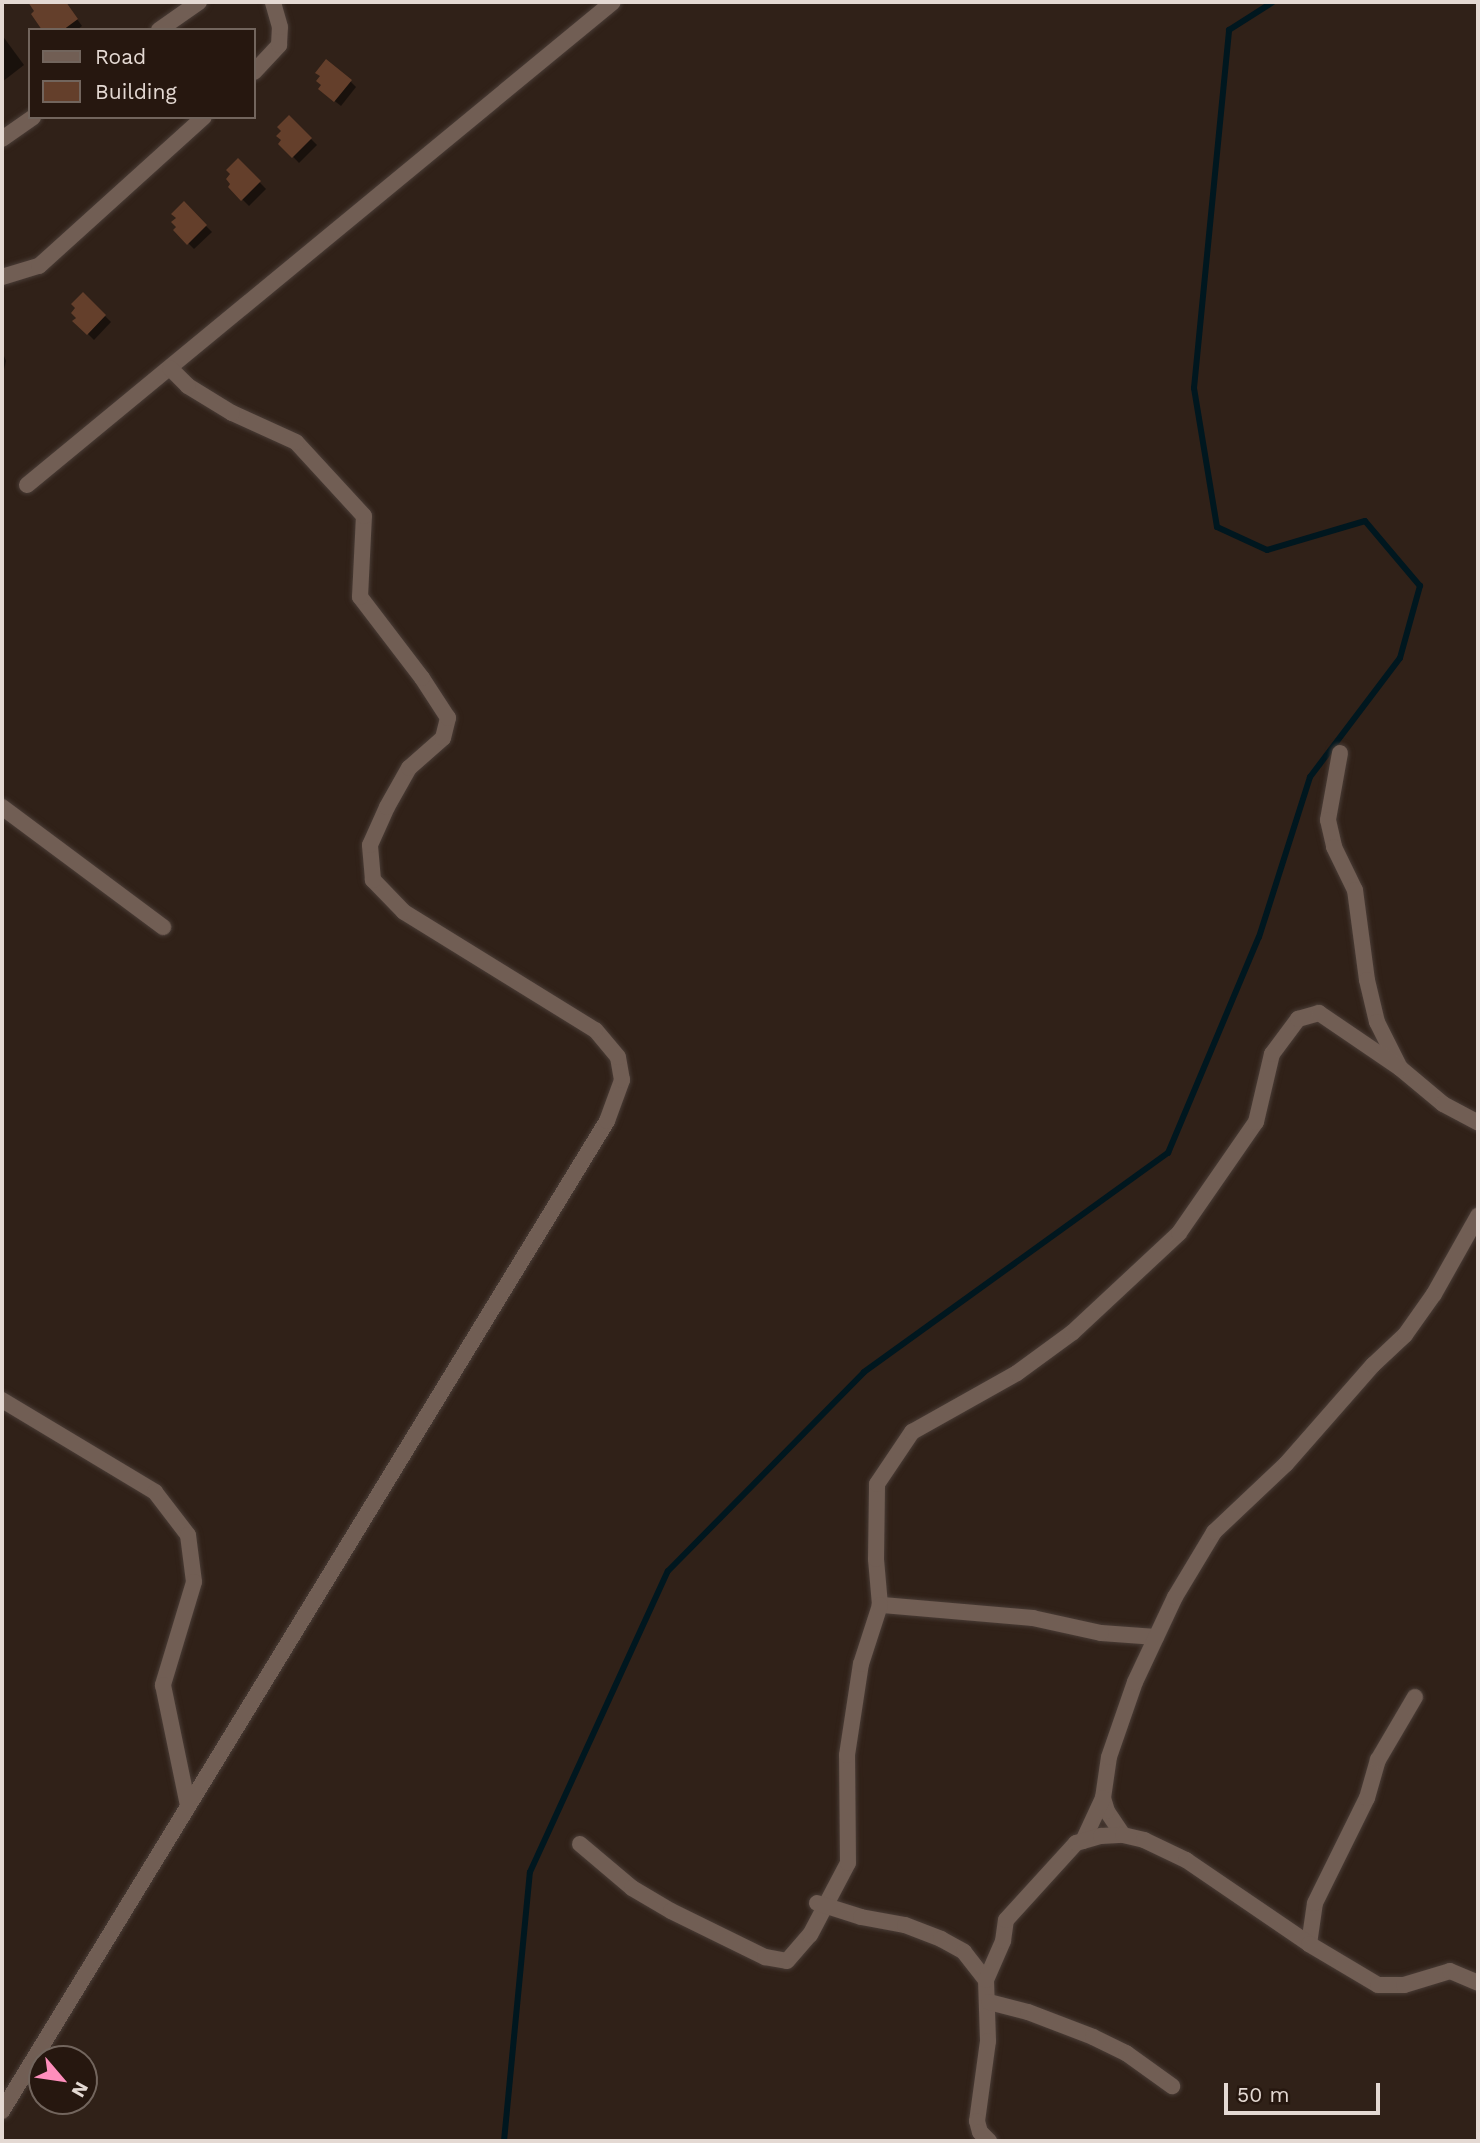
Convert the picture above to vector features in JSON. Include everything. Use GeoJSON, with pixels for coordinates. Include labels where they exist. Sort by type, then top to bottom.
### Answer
{"type":"FeatureCollection","features":[{"type":"Feature","properties":{"kind":"street"},"geometry":{"type":"LineString","coordinates":[[162,28],[199,2]]}},
{"type":"Feature","properties":{"kind":"street"},"geometry":{"type":"LineString","coordinates":[[256,70],[279,45],[280,27],[273,2]]}},
{"type":"Feature","properties":{"kind":"street"},"geometry":{"type":"LineString","coordinates":[[27,485],[613,2]]}},
{"type":"Feature","properties":{"kind":"street"},"geometry":{"type":"LineString","coordinates":[[2,139],[30,119]]}},
{"type":"Feature","properties":{"kind":"street"},"geometry":{"type":"LineString","coordinates":[[2,277],[38,266],[202,119]]}},
{"type":"Feature","properties":{"kind":"street"},"geometry":{"type":"LineString","coordinates":[[2,2112],[92,1969],[188,1806],[607,1121],[622,1080],[618,1057],[595,1030],[404,912],[373,880],[370,845],[387,807],[409,768],[443,737],[448,718],[360,597],[364,516],[296,442],[232,413],[188,386],[170,368]]}},
{"type":"Feature","properties":{"kind":"street"},"geometry":{"type":"LineString","coordinates":[[1340,752],[1328,820],[1334,847],[1355,890],[1367,979],[1377,1023],[1400,1068]]}},
{"type":"Feature","properties":{"kind":"street"},"geometry":{"type":"LineString","coordinates":[[2,807],[163,927]]}},
{"type":"Feature","properties":{"kind":"street"},"geometry":{"type":"LineString","coordinates":[[580,1844],[632,1888],[671,1912],[765,1957],[787,1961],[810,1935],[822,1904],[848,1863],[847,1755],[861,1664],[880,1605],[876,1559],[877,1484],[912,1432],[1017,1373],[1073,1332],[1179,1233],[1256,1122],[1272,1054],[1298,1019],[1319,1013],[1400,1068],[1443,1104],[1478,1123]]}},
{"type":"Feature","properties":{"kind":"street"},"geometry":{"type":"LineString","coordinates":[[1083,1841],[1103,1798],[1109,1757],[1135,1682],[1175,1597],[1214,1532],[1286,1464],[1373,1365],[1405,1335],[1434,1294],[1443,1273],[1458,1253],[1478,1216]]}},
{"type":"Feature","properties":{"kind":"street"},"geometry":{"type":"LineString","coordinates":[[2,1400],[155,1492],[188,1535],[194,1582],[163,1685],[188,1806]]}},
{"type":"Feature","properties":{"kind":"street"},"geometry":{"type":"LineString","coordinates":[[880,1605],[1033,1618],[1101,1633],[1156,1637]]}},
{"type":"Feature","properties":{"kind":"street"},"geometry":{"type":"LineString","coordinates":[[1309,1944],[1315,1903],[1367,1798],[1378,1760],[1415,1697]]}},
{"type":"Feature","properties":{"kind":"street"},"geometry":{"type":"LineString","coordinates":[[1103,1798],[1107,1811],[1123,1835]]}},
{"type":"Feature","properties":{"kind":"street"},"geometry":{"type":"LineString","coordinates":[[986,1980],[1003,1941],[1006,1920],[1076,1843],[1123,1835],[1144,1840],[1186,1860],[1309,1944],[1378,1985],[1404,1985],[1450,1971],[1478,1983]]}},
{"type":"Feature","properties":{"kind":"street"},"geometry":{"type":"LineString","coordinates":[[822,1904],[861,1917],[905,1925],[941,1939],[964,1952],[986,1980],[989,2002],[988,2040],[977,2121],[980,2132],[989,2141]]}},
{"type":"Feature","properties":{"kind":"street"},"geometry":{"type":"LineString","coordinates":[[989,2002],[1028,2012],[1093,2037],[1126,2053],[1172,2086]]}},
{"type":"Feature","properties":{"kind":"building"},"geometry":{"type":"Polygon","coordinates":[[[28,2],[66,2],[78,19],[66,28],[41,28],[31,14],[34,11],[28,2]]]}},
{"type":"Feature","properties":{"kind":"building"},"geometry":{"type":"Polygon","coordinates":[[[326,59],[352,80],[334,102],[318,89],[321,85],[316,81],[320,76],[315,73],[326,59]]]}},
{"type":"Feature","properties":{"kind":"building"},"geometry":{"type":"Polygon","coordinates":[[[289,115],[312,138],[292,158],[278,144],[281,140],[276,136],[281,131],[277,127],[289,115]]]}},
{"type":"Feature","properties":{"kind":"building"},"geometry":{"type":"Polygon","coordinates":[[[238,158],[261,181],[241,201],[228,187],[230,184],[226,179],[230,174],[226,170],[238,158]]]}},
{"type":"Feature","properties":{"kind":"building"},"geometry":{"type":"Polygon","coordinates":[[[184,201],[207,225],[187,245],[173,230],[176,227],[171,222],[176,218],[171,214],[184,201]]]}},
{"type":"Feature","properties":{"kind":"building"},"geometry":{"type":"Polygon","coordinates":[[[83,292],[106,315],[87,335],[72,321],[76,318],[71,313],[75,308],[71,304],[83,292]]]}},
{"type":"Feature","properties":{"kind":"waterway"},"geometry":{"type":"LineString","coordinates":[[504,2141],[530,1872],[668,1571],[864,1372],[1168,1153],[1259,937],[1310,777],[1400,658],[1420,586],[1365,521],[1267,550],[1217,527],[1194,388],[1229,30],[1273,2]]}}]}
